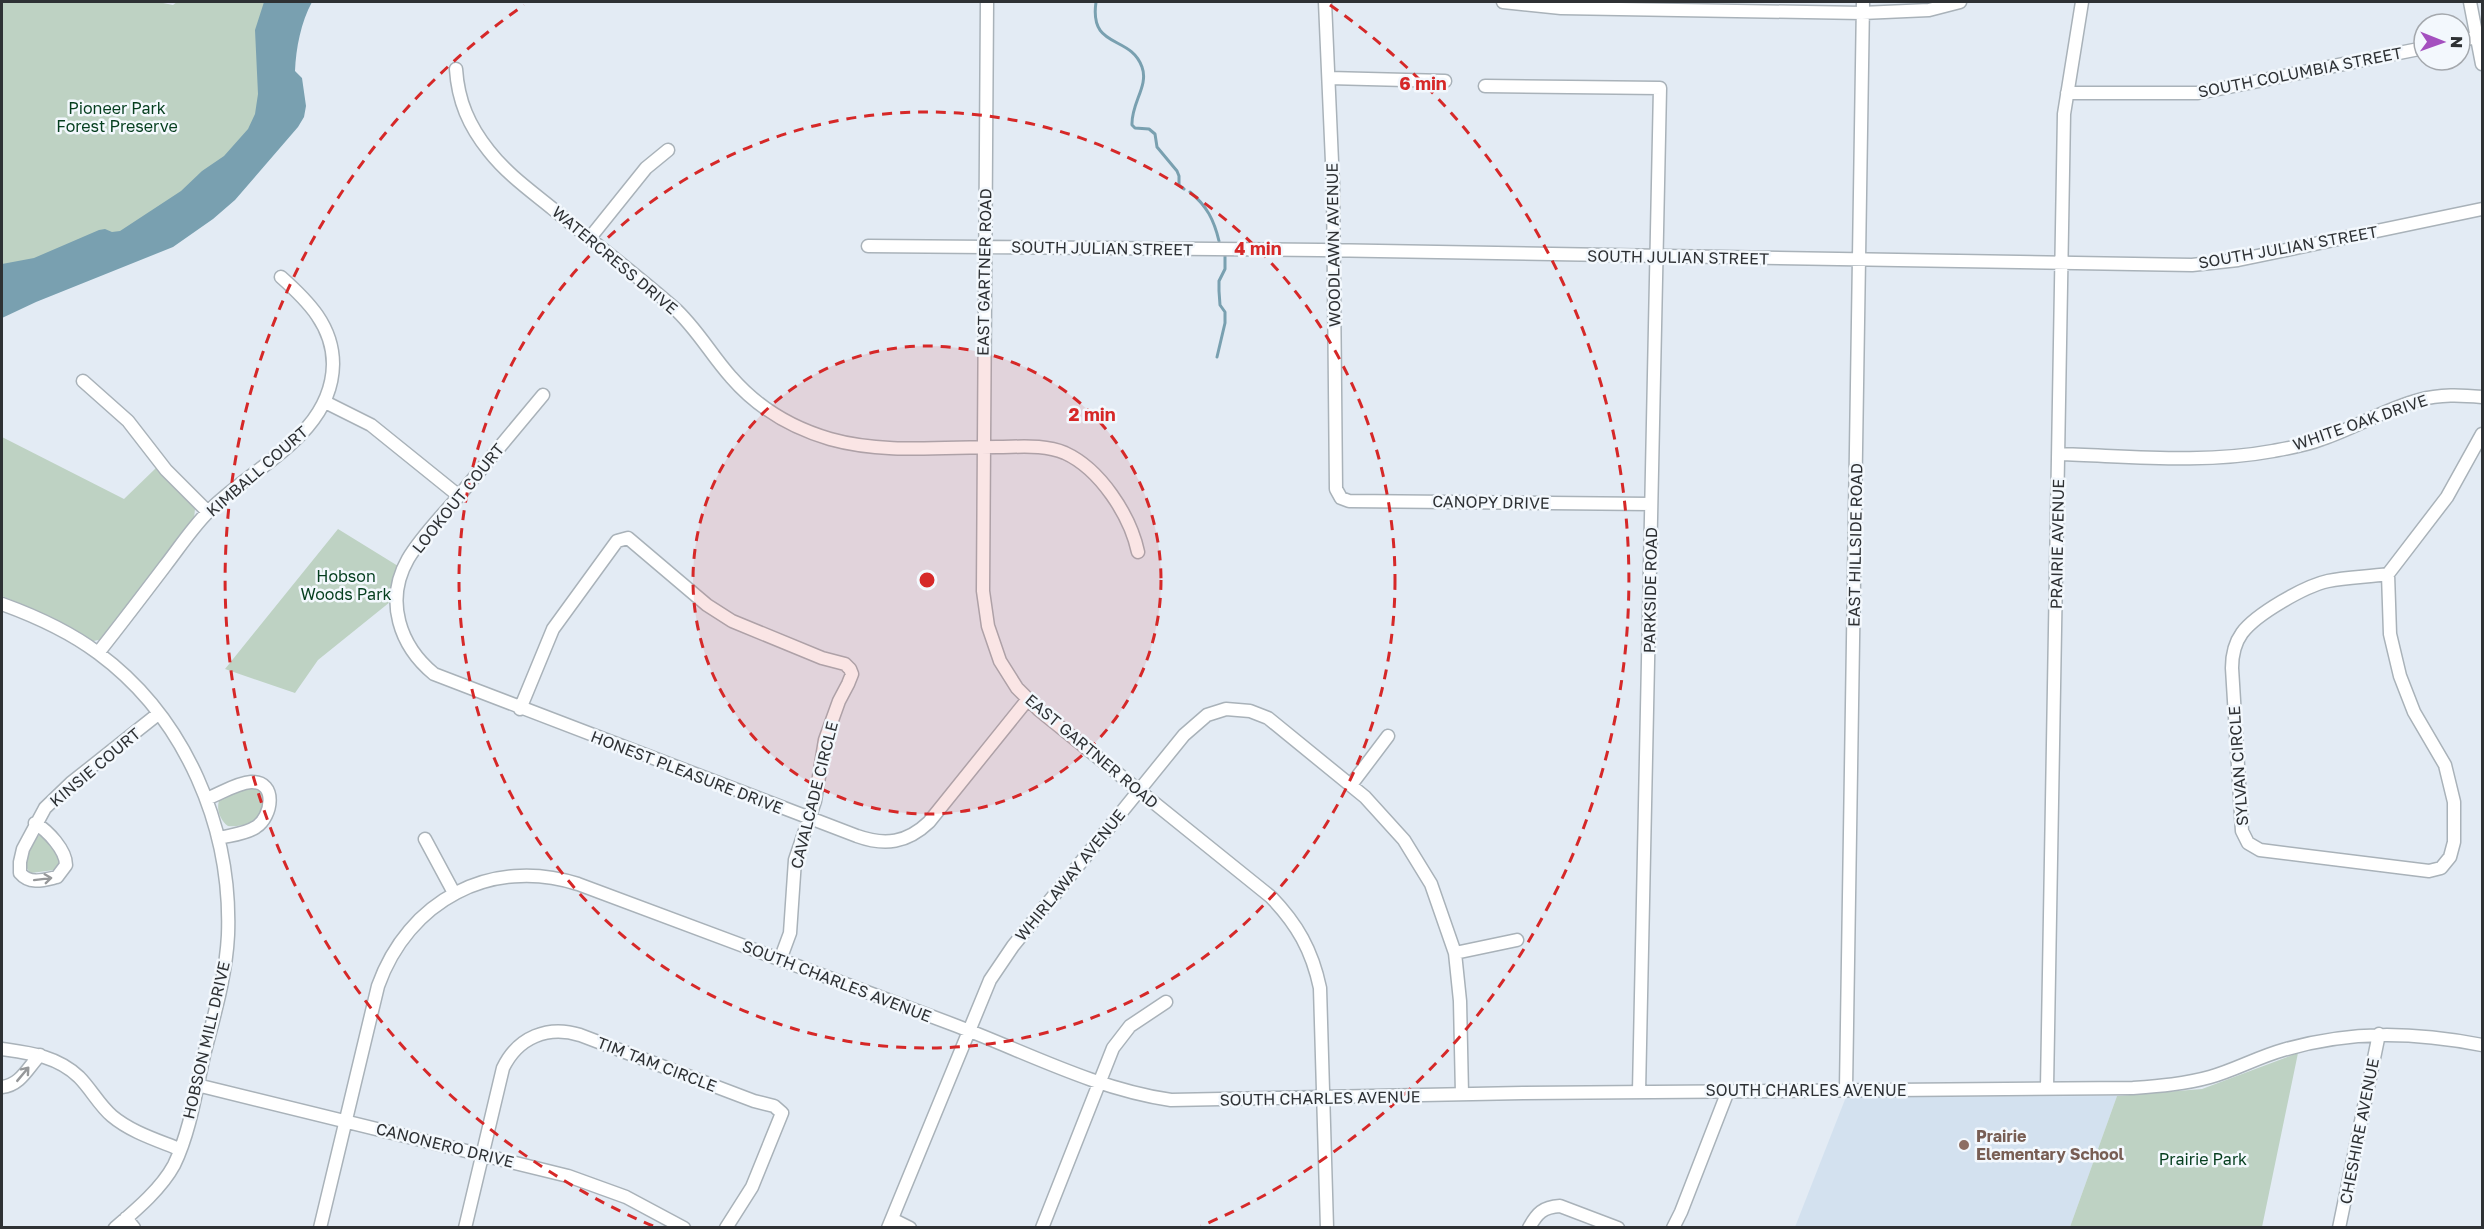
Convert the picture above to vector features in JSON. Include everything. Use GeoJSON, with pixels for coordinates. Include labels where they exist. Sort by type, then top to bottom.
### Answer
{"type":"FeatureCollection","features":[{"type":"Feature","properties":{"kind":"street","name":"EAST GARTNER ROAD"},"geometry":{"type":"LineString","coordinates":[[987,2],[982,447],[984,609],[1000,661],[1008,677],[1028,699],[1271,897],[1298,928],[1312,958],[1320,988],[1327,1227]]}},
{"type":"Feature","properties":{"kind":"street","name":"WOODLAWN AVENUE"},"geometry":{"type":"LineString","coordinates":[[1324,2],[1329,78],[1334,250],[1336,489]]}},
{"type":"Feature","properties":{"kind":"street"},"geometry":{"type":"LineString","coordinates":[[1503,2],[1561,8],[1863,7],[1929,10],[1960,2]]}},
{"type":"Feature","properties":{"kind":"street","name":"PRAIRIE AVENUE"},"geometry":{"type":"LineString","coordinates":[[2047,1088],[2064,114],[2082,2]]}},
{"type":"Feature","properties":{"kind":"street"},"geometry":{"type":"LineString","coordinates":[[2470,2],[2480,36],[2482,64]]}},
{"type":"Feature","properties":{"kind":"street","name":"EAST HILLSIDE ROAD"},"geometry":{"type":"LineString","coordinates":[[1846,1089],[1863,7]]}},
{"type":"Feature","properties":{"kind":"street","name":"SOUTH COLUMBIA STREET"},"geometry":{"type":"LineString","coordinates":[[2067,93],[2198,93],[2412,50]]}},
{"type":"Feature","properties":{"kind":"street","name":"WATERCRESS DRIVE"},"geometry":{"type":"LineString","coordinates":[[456,69],[458,90],[466,117],[490,152],[514,177],[674,308],[744,390],[760,404],[795,426],[831,440],[873,447],[1041,447],[1072,457],[1096,477],[1123,511],[1134,532],[1138,552]]}},
{"type":"Feature","properties":{"kind":"street"},"geometry":{"type":"LineString","coordinates":[[1329,78],[1445,81]]}},
{"type":"Feature","properties":{"kind":"street","name":"PARKSIDE ROAD"},"geometry":{"type":"LineString","coordinates":[[1485,86],[1660,88],[1639,1092]]}},
{"type":"Feature","properties":{"kind":"street"},"geometry":{"type":"LineString","coordinates":[[589,238],[646,168],[668,150]]}},
{"type":"Feature","properties":{"kind":"street","name":"SOUTH JULIAN STREET"},"geometry":{"type":"LineString","coordinates":[[868,246],[1334,250],[2208,265],[2482,209]]}},
{"type":"Feature","properties":{"kind":"street","name":"KIMBALL COURT"},"geometry":{"type":"LineString","coordinates":[[98,653],[208,512],[298,436],[320,413],[333,372],[329,338],[311,306],[281,277]]}},
{"type":"Feature","properties":{"kind":"street"},"geometry":{"type":"LineString","coordinates":[[83,381],[133,427],[166,471],[208,512]]}},
{"type":"Feature","properties":{"kind":"street","name":"LOOKOUT COURT"},"geometry":{"type":"LineString","coordinates":[[397,611],[398,586],[408,560],[543,395]]}},
{"type":"Feature","properties":{"kind":"street","name":"WHITE OAK DRIVE"},"geometry":{"type":"LineString","coordinates":[[2058,454],[2197,458],[2273,451],[2322,439],[2390,409],[2420,399],[2442,396],[2482,397]]}},
{"type":"Feature","properties":{"kind":"street"},"geometry":{"type":"LineString","coordinates":[[325,402],[379,430],[459,496]]}},
{"type":"Feature","properties":{"kind":"street"},"geometry":{"type":"LineString","coordinates":[[2388,574],[2447,497],[2482,434]]}},
{"type":"Feature","properties":{"kind":"street","name":"CANOPY DRIVE"},"geometry":{"type":"LineString","coordinates":[[1336,489],[1341,498],[1349,501],[1651,504]]}},
{"type":"Feature","properties":{"kind":"street","name":"CAVALCADE CIRCLE"},"geometry":{"type":"LineString","coordinates":[[520,708],[547,640],[565,609],[617,541],[628,538],[698,598],[732,621],[822,658],[845,664],[852,674],[839,701],[825,740],[815,801],[795,860],[790,933],[780,960]]}},
{"type":"Feature","properties":{"kind":"street","name":"SYLVAN CIRCLE"},"geometry":{"type":"LineString","coordinates":[[2388,574],[2390,634],[2400,676],[2414,712],[2445,765],[2452,787],[2455,822],[2452,850],[2446,864],[2429,871],[2260,850],[2248,843],[2242,831],[2232,668],[2236,642],[2243,631],[2274,607],[2310,586],[2327,581],[2388,574]]}},
{"type":"Feature","properties":{"kind":"street","name":"HOBSON MILL DRIVE"},"geometry":{"type":"LineString","coordinates":[[2,604],[44,621],[98,653],[138,689],[181,745],[206,799],[219,837],[227,889],[228,937],[220,991],[197,1085],[174,1164],[130,1223],[115,1227]]}},
{"type":"Feature","properties":{"kind":"street","name":"HONEST PLEASURE DRIVE"},"geometry":{"type":"LineString","coordinates":[[397,611],[408,645],[417,658],[434,674],[873,842],[888,843],[913,834],[929,822],[1028,699]]}},
{"type":"Feature","properties":{"kind":"street","name":"WHIRLAWAY AVENUE"},"geometry":{"type":"LineString","coordinates":[[890,1223],[990,980],[1008,952],[1194,725],[1207,715],[1226,709],[1250,711],[1268,718],[1351,785],[1388,819],[1420,864],[1439,903],[1455,953],[1460,1001],[1462,1094]]}},
{"type":"Feature","properties":{"kind":"street","name":"KINSIE COURT"},"geometry":{"type":"LineString","coordinates":[[35,823],[45,830],[64,855],[66,866],[57,877],[28,880],[20,873],[23,849],[35,823],[45,808],[71,783],[158,714]]}},
{"type":"Feature","properties":{"kind":"street"},"geometry":{"type":"LineString","coordinates":[[1351,785],[1388,736]]}},
{"type":"Feature","properties":{"kind":"street"},"geometry":{"type":"LineString","coordinates":[[206,799],[248,783],[260,784],[268,792],[270,806],[259,825],[249,831],[219,837]]}},
{"type":"Feature","properties":{"kind":"street"},"geometry":{"type":"LineString","coordinates":[[425,839],[454,893]]}},
{"type":"Feature","properties":{"kind":"street","name":"SOUTH CHARLES AVENUE"},"geometry":{"type":"LineString","coordinates":[[320,1227],[378,986],[389,958],[419,919],[454,893],[506,876],[528,875],[578,884],[969,1031],[1099,1083],[1130,1094],[1172,1100],[1846,1089],[2133,1088],[2185,1083],[2211,1077],[2281,1050],[2346,1036],[2379,1034],[2426,1036],[2482,1045]]}},
{"type":"Feature","properties":{"kind":"street"},"geometry":{"type":"LineString","coordinates":[[1455,953],[1517,940]]}},
{"type":"Feature","properties":{"kind":"street"},"geometry":{"type":"LineString","coordinates":[[1042,1227],[1113,1048],[1123,1033],[1140,1017],[1167,1002]]}},
{"type":"Feature","properties":{"kind":"street","name":"TIM TAM CIRCLE"},"geometry":{"type":"LineString","coordinates":[[482,1154],[498,1084],[508,1059],[516,1048],[532,1037],[552,1031],[572,1033],[754,1101],[774,1106],[782,1113],[752,1187],[726,1227]]}},
{"type":"Feature","properties":{"kind":"street","name":"CHESHIRE AVENUE"},"geometry":{"type":"LineString","coordinates":[[2339,1227],[2379,1034]]}},
{"type":"Feature","properties":{"kind":"street"},"geometry":{"type":"LineString","coordinates":[[2,1049],[40,1054],[65,1066],[79,1077],[110,1114],[125,1125],[179,1149]]}},
{"type":"Feature","properties":{"kind":"street"},"geometry":{"type":"LineString","coordinates":[[2,1087],[14,1084],[21,1079],[40,1054]]}},
{"type":"Feature","properties":{"kind":"street","name":"CANONERO DRIVE"},"geometry":{"type":"LineString","coordinates":[[197,1085],[482,1154],[589,1183],[644,1206],[684,1227]]}},
{"type":"Feature","properties":{"kind":"street"},"geometry":{"type":"LineString","coordinates":[[1673,1227],[1728,1091]]}},
{"type":"Feature","properties":{"kind":"street"},"geometry":{"type":"LineString","coordinates":[[465,1227],[482,1154]]}},
{"type":"Feature","properties":{"kind":"street"},"geometry":{"type":"LineString","coordinates":[[1529,1227],[1541,1210],[1550,1206],[1560,1206],[1618,1227]]}},
{"type":"Feature","properties":{"kind":"street"},"geometry":{"type":"LineString","coordinates":[[890,1223],[910,1227]]}},
{"type":"Feature","properties":{"kind":"shaded area","name":"Prairie Elementary School"},"geometry":{"type":"Polygon","coordinates":[[[2117,1096],[2070,1227],[1795,1227],[1846,1097],[2117,1096]]]}},
{"type":"Feature","properties":{"kind":"green space","name":"Pioneer Park Forest Preserve"},"geometry":{"type":"Polygon","coordinates":[[[2,2],[158,2],[173,5],[177,2],[288,2],[283,105],[213,190],[2,285],[2,2]]]}},
{"type":"Feature","properties":{"kind":"green space"},"geometry":{"type":"Polygon","coordinates":[[[2,437],[124,499],[157,467],[195,509],[194,519],[103,639],[89,642],[51,617],[2,596],[2,437]]]}},
{"type":"Feature","properties":{"kind":"green space","name":"Hobson Woods Park"},"geometry":{"type":"Polygon","coordinates":[[[338,529],[398,566],[393,577],[390,602],[318,660],[295,693],[225,669],[338,529]]]}},
{"type":"Feature","properties":{"kind":"green space"},"geometry":{"type":"Polygon","coordinates":[[[251,786],[257,787],[264,795],[262,811],[256,820],[250,823],[228,826],[220,815],[219,801],[251,786]]]}},
{"type":"Feature","properties":{"kind":"green space"},"geometry":{"type":"Polygon","coordinates":[[[40,835],[53,847],[61,863],[54,870],[31,873],[25,861],[33,839],[40,835]]]}},
{"type":"Feature","properties":{"kind":"green space","name":"Prairie Park"},"geometry":{"type":"Polygon","coordinates":[[[2298,1053],[2262,1227],[2070,1227],[2117,1096],[2202,1089],[2298,1053]]]}},
{"type":"Feature","properties":{"kind":"water"},"geometry":{"type":"Polygon","coordinates":[[[264,2],[312,2],[302,27],[297,53],[295,71],[302,78],[306,106],[304,117],[298,127],[235,200],[213,219],[173,247],[2,318],[2,264],[34,258],[99,230],[120,231],[181,191],[202,171],[224,156],[248,129],[255,114],[258,94],[255,30],[264,2]]]}},
{"type":"Feature","properties":{"kind":"waterway"},"geometry":{"type":"LineString","coordinates":[[1096,2],[1095,17],[1099,28],[1104,35],[1129,50],[1142,67],[1144,74],[1142,88],[1134,109],[1132,125],[1135,128],[1149,129],[1155,134],[1157,147],[1177,171],[1179,185],[1184,189]]}},
{"type":"Feature","properties":{"kind":"waterway"},"geometry":{"type":"LineString","coordinates":[[1190,192],[1209,214],[1219,241]]}},
{"type":"Feature","properties":{"kind":"waterway"},"geometry":{"type":"LineString","coordinates":[[1217,357],[1225,323],[1225,312],[1220,305],[1219,291],[1219,281],[1225,269],[1225,256]]}},
{"type":"Feature","properties":{"kind":"place","name":"Prairie Elementary School"},"geometry":{"type":"Point","coordinates":[1964,1145]}}]}
